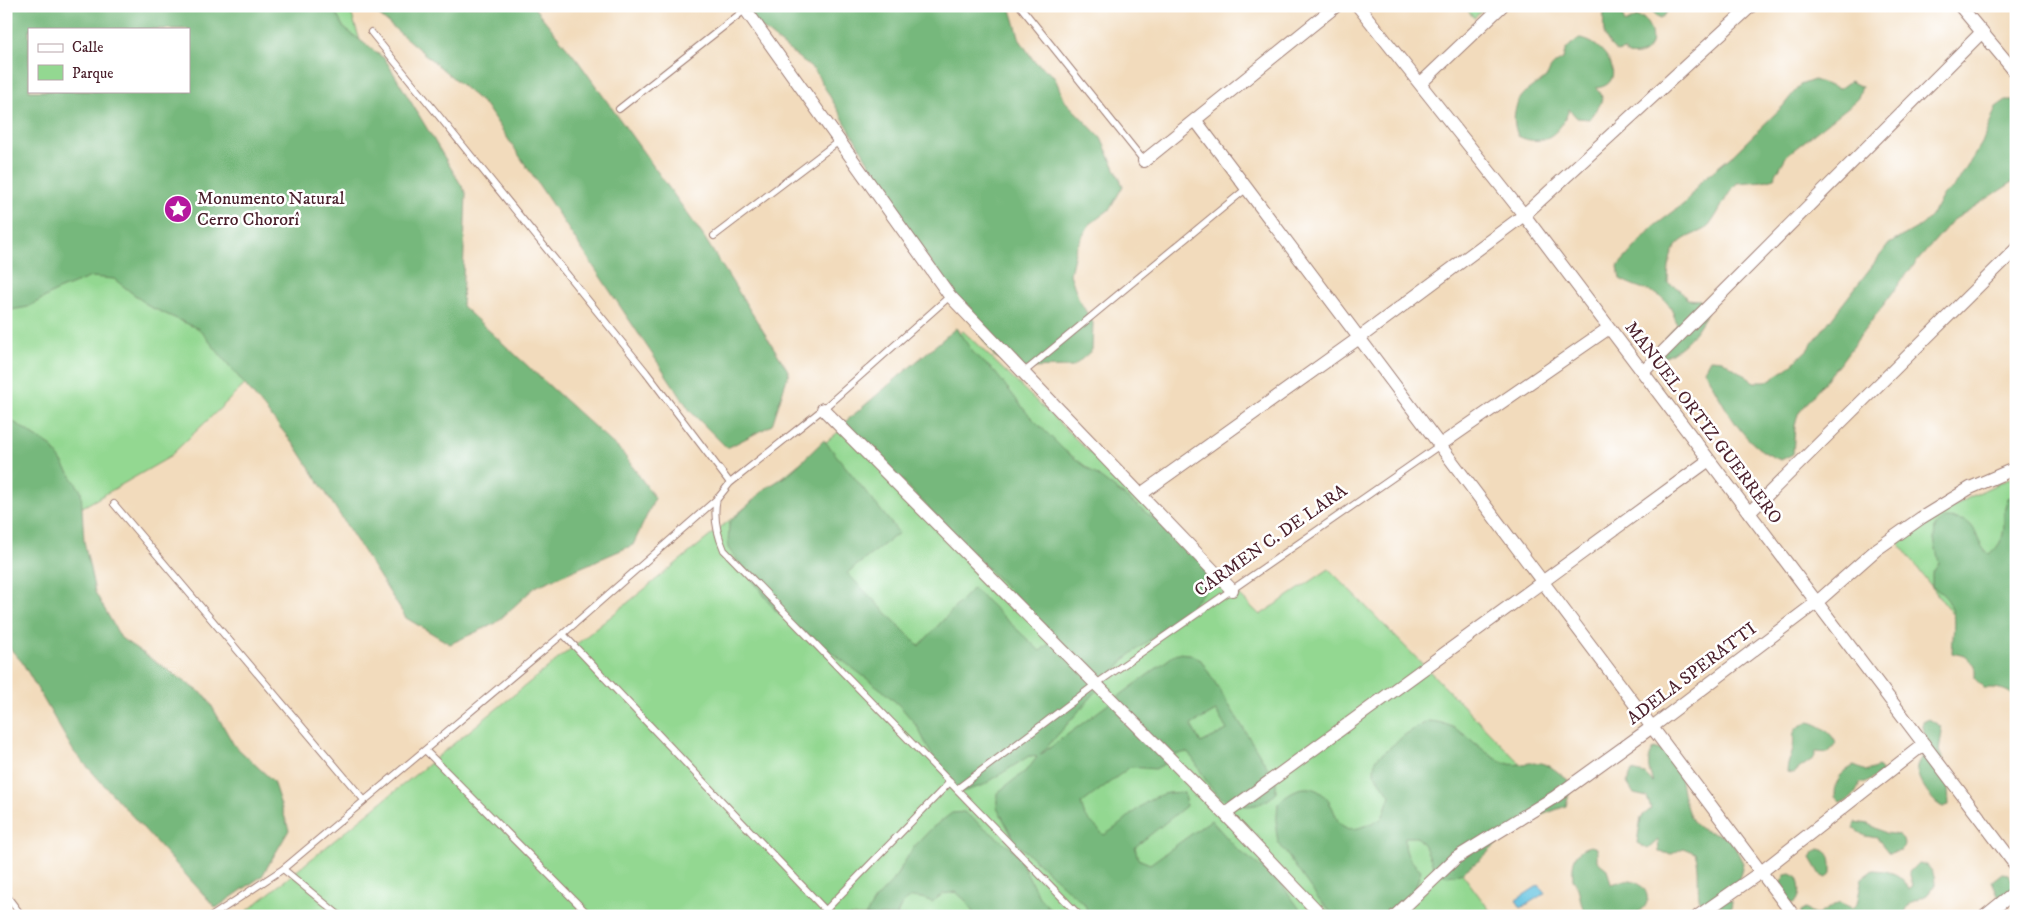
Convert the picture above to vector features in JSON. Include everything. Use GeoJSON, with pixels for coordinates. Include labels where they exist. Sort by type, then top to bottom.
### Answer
{"type":"FeatureCollection","features":[{"type":"Feature","properties":{"kind":"street"},"geometry":{"type":"LineString","coordinates":[[1144,161],[1196,121],[1336,6]]}},
{"type":"Feature","properties":{"kind":"street","name":"MANUEL ORTIZ GUERRERO"},"geometry":{"type":"LineString","coordinates":[[1358,6],[1524,215],[2016,866]]}},
{"type":"Feature","properties":{"kind":"street"},"geometry":{"type":"LineString","coordinates":[[1421,83],[1502,6]]}},
{"type":"Feature","properties":{"kind":"street"},"geometry":{"type":"LineString","coordinates":[[1142,494],[1359,338],[1524,215],[1752,6]]}},
{"type":"Feature","properties":{"kind":"street"},"geometry":{"type":"LineString","coordinates":[[1960,6],[2016,73]]}},
{"type":"Feature","properties":{"kind":"street"},"geometry":{"type":"LineString","coordinates":[[744,8],[950,296],[1142,494],[1232,590]]}},
{"type":"Feature","properties":{"kind":"street"},"geometry":{"type":"LineString","coordinates":[[1643,372],[1982,32]]}},
{"type":"Feature","properties":{"kind":"street"},"geometry":{"type":"LineString","coordinates":[[1196,121],[1794,916]]}},
{"type":"Feature","properties":{"kind":"street"},"geometry":{"type":"LineString","coordinates":[[1750,513],[2016,249]]}},
{"type":"Feature","properties":{"kind":"street","name":"CARMEN C. DE LARA"},"geometry":{"type":"LineString","coordinates":[[1440,445],[1609,328]]}},
{"type":"Feature","properties":{"kind":"street"},"geometry":{"type":"LineString","coordinates":[[823,409],[1225,814],[1322,916]]}},
{"type":"Feature","properties":{"kind":"street"},"geometry":{"type":"LineString","coordinates":[[1225,814],[1709,460]]}},
{"type":"Feature","properties":{"kind":"street","name":"ADELA SPERATTI"},"geometry":{"type":"LineString","coordinates":[[1395,916],[1456,858],[1555,797],[1652,727],[1817,602],[1877,549],[1921,518],[1970,488],[2016,468]]}},
{"type":"Feature","properties":{"kind":"street"},"geometry":{"type":"LineString","coordinates":[[1698,916],[1761,872],[1924,744]]}},
{"type":"Feature","properties":{"kind":"street"},"geometry":{"type":"LineString","coordinates":[[1985,916],[2016,892]]}},
{"type":"Feature","properties":{"kind":"lane"},"geometry":{"type":"LineString","coordinates":[[1020,6],[1144,161]]}},
{"type":"Feature","properties":{"kind":"lane"},"geometry":{"type":"LineString","coordinates":[[619,109],[744,8]]}},
{"type":"Feature","properties":{"kind":"lane"},"geometry":{"type":"LineString","coordinates":[[371,32],[646,372],[730,483]]}},
{"type":"Feature","properties":{"kind":"lane"},"geometry":{"type":"LineString","coordinates":[[714,236],[839,141]]}},
{"type":"Feature","properties":{"kind":"lane"},"geometry":{"type":"LineString","coordinates":[[1023,373],[1247,188]]}},
{"type":"Feature","properties":{"kind":"lane"},"geometry":{"type":"LineString","coordinates":[[212,916],[282,869],[425,750],[563,634],[718,498],[730,483],[823,409],[950,296]]}},
{"type":"Feature","properties":{"kind":"lane","name":"CARMEN C. DE LARA"},"geometry":{"type":"LineString","coordinates":[[957,789],[1096,684],[1440,445]]}},
{"type":"Feature","properties":{"kind":"lane"},"geometry":{"type":"LineString","coordinates":[[718,498],[715,508],[717,525],[724,550],[1080,916]]}},
{"type":"Feature","properties":{"kind":"lane"},"geometry":{"type":"LineString","coordinates":[[114,504],[364,800]]}},
{"type":"Feature","properties":{"kind":"lane"},"geometry":{"type":"LineString","coordinates":[[563,634],[831,916]]}},
{"type":"Feature","properties":{"kind":"lane"},"geometry":{"type":"LineString","coordinates":[[425,750],[590,916]]}},
{"type":"Feature","properties":{"kind":"lane"},"geometry":{"type":"LineString","coordinates":[[820,916],[950,782]]}},
{"type":"Feature","properties":{"kind":"lane"},"geometry":{"type":"LineString","coordinates":[[282,869],[340,916]]}},
{"type":"Feature","properties":{"kind":"lane"},"geometry":{"type":"LineString","coordinates":[[6,895],[22,916]]}},
{"type":"Feature","properties":{"kind":"green space","name":"Monumento Natural Cerro Chororî"},"geometry":{"type":"Polygon","coordinates":[[[6,6],[349,6],[380,103],[318,315],[168,458],[55,523],[6,521],[6,6]]]}},
{"type":"Feature","properties":{"kind":"green space"},"geometry":{"type":"Polygon","coordinates":[[[6,6],[332,6],[344,28],[385,59],[466,193],[462,306],[622,452],[655,498],[633,545],[535,587],[496,623],[450,644],[406,618],[297,448],[199,329],[150,307],[114,279],[91,277],[58,290],[28,307],[6,311],[6,6]]]}},
{"type":"Feature","properties":{"kind":"green space"},"geometry":{"type":"Polygon","coordinates":[[[368,6],[533,6],[578,61],[702,234],[789,372],[772,425],[727,448],[691,412],[486,106],[368,6]]]}},
{"type":"Feature","properties":{"kind":"green space"},"geometry":{"type":"Polygon","coordinates":[[[746,6],[1010,6],[1020,40],[1034,61],[1054,76],[1065,101],[1101,138],[1123,186],[1110,209],[1089,225],[1076,248],[1070,274],[1079,300],[1093,323],[1092,350],[1073,367],[1020,368],[995,357],[907,228],[815,71],[754,22],[746,6]]]}},
{"type":"Feature","properties":{"kind":"green space"},"geometry":{"type":"Polygon","coordinates":[[[1464,6],[1487,6],[1474,18],[1464,6]]]}},
{"type":"Feature","properties":{"kind":"green space"},"geometry":{"type":"Polygon","coordinates":[[[1610,6],[1626,6],[1623,17],[1625,23],[1637,17],[1643,18],[1648,24],[1651,31],[1651,44],[1643,53],[1628,55],[1624,50],[1618,52],[1606,39],[1604,12],[1610,6]]]}},
{"type":"Feature","properties":{"kind":"green space"},"geometry":{"type":"Polygon","coordinates":[[[1651,6],[1667,6],[1666,14],[1661,18],[1655,15],[1651,6]]]}},
{"type":"Feature","properties":{"kind":"green space"},"geometry":{"type":"Polygon","coordinates":[[[1578,39],[1588,41],[1597,46],[1610,62],[1613,71],[1612,79],[1606,85],[1596,88],[1602,95],[1598,107],[1590,119],[1577,118],[1569,109],[1562,125],[1550,136],[1543,139],[1527,140],[1518,136],[1514,115],[1518,103],[1526,92],[1541,82],[1551,68],[1563,59],[1568,48],[1578,39]]]}},
{"type":"Feature","properties":{"kind":"green space"},"geometry":{"type":"Polygon","coordinates":[[[1814,80],[1839,89],[1850,81],[1862,87],[1857,100],[1787,155],[1774,178],[1737,183],[1709,226],[1679,243],[1670,260],[1668,283],[1679,289],[1687,299],[1700,300],[1707,312],[1690,338],[1678,349],[1664,357],[1660,345],[1677,325],[1673,313],[1668,304],[1656,294],[1620,279],[1618,266],[1653,227],[1685,203],[1701,181],[1733,155],[1783,106],[1800,85],[1814,80]]]}},
{"type":"Feature","properties":{"kind":"green space"},"geometry":{"type":"Polygon","coordinates":[[[2006,100],[2016,100],[2016,135],[2013,146],[2016,180],[1952,221],[1908,272],[1840,363],[1798,414],[1793,454],[1781,460],[1767,454],[1744,435],[1727,410],[1704,370],[1710,359],[1722,360],[1754,382],[1766,382],[1788,368],[1807,350],[1889,244],[1922,225],[1931,216],[1944,194],[1955,186],[1982,143],[1996,107],[2006,100]]]}},
{"type":"Feature","properties":{"kind":"green space"},"geometry":{"type":"Polygon","coordinates":[[[956,328],[975,355],[994,371],[1027,413],[1064,450],[1186,543],[1204,563],[1206,589],[1189,609],[1125,659],[1040,755],[1177,653],[1190,654],[1201,660],[1276,781],[1276,793],[1268,800],[1259,804],[1241,806],[1232,803],[1216,793],[1187,752],[1174,755],[1166,763],[1155,769],[1130,767],[1081,804],[1085,816],[1104,835],[1150,800],[1160,795],[1184,793],[1186,806],[1135,847],[1138,859],[1150,864],[1211,820],[1237,849],[1279,881],[1305,916],[1089,916],[1085,905],[1015,842],[997,807],[997,793],[1028,769],[1037,757],[1029,756],[982,786],[957,793],[929,750],[917,726],[900,706],[882,690],[776,611],[728,548],[729,523],[766,488],[788,475],[824,440],[899,533],[847,573],[919,646],[973,588],[1040,651],[1056,638],[845,422],[956,328]],[[1216,711],[1191,725],[1201,743],[1227,730],[1216,711]]]}},
{"type":"Feature","properties":{"kind":"green space"},"geometry":{"type":"Polygon","coordinates":[[[963,331],[1260,615],[1329,569],[1549,793],[1452,860],[1494,916],[241,916],[963,331]]]}},
{"type":"Feature","properties":{"kind":"green space"},"geometry":{"type":"Polygon","coordinates":[[[6,417],[52,447],[81,491],[84,541],[95,592],[121,638],[206,696],[234,745],[273,781],[289,830],[262,876],[216,908],[74,752],[22,662],[6,644],[6,417]]]}},
{"type":"Feature","properties":{"kind":"green space"},"geometry":{"type":"Polygon","coordinates":[[[2016,476],[2016,699],[1898,542],[1955,505],[2016,476]]]}},
{"type":"Feature","properties":{"kind":"green space"},"geometry":{"type":"Polygon","coordinates":[[[2016,495],[2016,700],[2006,691],[1984,688],[1975,679],[1975,665],[1965,656],[1952,653],[1954,624],[1951,607],[1948,600],[1932,587],[1932,574],[1939,563],[1934,539],[1935,526],[1945,518],[1966,522],[1971,525],[1983,548],[1989,555],[2001,541],[2004,528],[2005,506],[2008,498],[2016,495]]]}},
{"type":"Feature","properties":{"kind":"green space"},"geometry":{"type":"Polygon","coordinates":[[[1929,719],[1940,726],[1942,732],[1939,751],[1947,769],[1949,805],[1943,807],[1934,801],[1925,790],[1917,771],[1918,763],[1926,751],[1927,745],[1923,722],[1929,719]]]}},
{"type":"Feature","properties":{"kind":"green space"},"geometry":{"type":"Polygon","coordinates":[[[1428,721],[1440,723],[1461,732],[1487,752],[1506,763],[1516,765],[1536,762],[1551,767],[1568,780],[1569,793],[1566,806],[1542,815],[1520,829],[1508,833],[1481,859],[1460,874],[1448,876],[1436,871],[1425,847],[1417,837],[1405,837],[1405,848],[1408,856],[1421,870],[1414,893],[1400,916],[1335,916],[1317,897],[1278,842],[1276,829],[1278,803],[1291,792],[1306,788],[1313,789],[1325,797],[1333,808],[1338,820],[1349,829],[1359,828],[1382,819],[1390,795],[1374,773],[1375,760],[1406,734],[1428,721]]]}},
{"type":"Feature","properties":{"kind":"green space"},"geometry":{"type":"Polygon","coordinates":[[[1808,722],[1816,724],[1825,730],[1832,736],[1836,744],[1828,753],[1816,752],[1814,758],[1793,773],[1787,772],[1795,731],[1801,725],[1808,722]]]}},
{"type":"Feature","properties":{"kind":"green space"},"geometry":{"type":"Polygon","coordinates":[[[1654,748],[1665,752],[1677,767],[1687,808],[1695,824],[1699,828],[1724,836],[1729,840],[1743,863],[1737,882],[1725,898],[1732,901],[1730,916],[1710,916],[1713,907],[1700,903],[1698,865],[1695,853],[1683,848],[1672,854],[1659,852],[1658,840],[1648,849],[1637,843],[1641,817],[1651,809],[1647,797],[1634,794],[1627,783],[1632,771],[1645,774],[1653,782],[1649,765],[1654,748]]]}},
{"type":"Feature","properties":{"kind":"green space"},"geometry":{"type":"Polygon","coordinates":[[[1854,766],[1866,771],[1878,767],[1882,772],[1866,783],[1860,783],[1851,799],[1840,802],[1835,797],[1837,782],[1841,775],[1854,766]]]}},
{"type":"Feature","properties":{"kind":"green space"},"geometry":{"type":"Polygon","coordinates":[[[964,812],[1016,852],[1039,897],[1057,916],[975,916],[966,901],[956,892],[943,894],[932,902],[915,897],[910,898],[903,904],[897,916],[865,916],[875,900],[893,881],[913,848],[932,828],[952,813],[964,812]]]}},
{"type":"Feature","properties":{"kind":"green space"},"geometry":{"type":"Polygon","coordinates":[[[1855,822],[1868,824],[1885,833],[1899,835],[1903,839],[1904,845],[1901,851],[1889,853],[1877,838],[1865,836],[1854,829],[1855,822]]]}},
{"type":"Feature","properties":{"kind":"green space"},"geometry":{"type":"Polygon","coordinates":[[[1591,846],[1597,848],[1597,861],[1607,869],[1611,884],[1630,881],[1645,890],[1647,900],[1642,910],[1630,915],[1618,916],[1586,914],[1582,906],[1578,887],[1573,880],[1573,869],[1575,859],[1580,850],[1591,846]]]}},
{"type":"Feature","properties":{"kind":"green space"},"geometry":{"type":"Polygon","coordinates":[[[1819,849],[1826,852],[1830,858],[1831,873],[1827,878],[1821,875],[1811,858],[1814,852],[1819,849]]]}},
{"type":"Feature","properties":{"kind":"green space"},"geometry":{"type":"Polygon","coordinates":[[[1918,863],[1929,867],[1934,877],[1935,885],[1927,895],[1910,903],[1903,916],[1800,916],[1800,912],[1805,909],[1817,915],[1839,902],[1852,908],[1857,904],[1862,878],[1873,870],[1885,871],[1899,876],[1909,890],[1913,885],[1909,872],[1918,863]]]}},
{"type":"Feature","properties":{"kind":"green space"},"geometry":{"type":"Polygon","coordinates":[[[2002,873],[2008,874],[2016,885],[2016,901],[2011,904],[2005,904],[2000,899],[1992,881],[2002,873]]]}},
{"type":"Feature","properties":{"kind":"green space"},"geometry":{"type":"Polygon","coordinates":[[[1791,874],[1797,877],[1800,887],[1800,894],[1795,903],[1789,903],[1779,886],[1785,875],[1791,874]]]}},
{"type":"Feature","properties":{"kind":"water"},"geometry":{"type":"Polygon","coordinates":[[[1539,885],[1545,893],[1521,908],[1516,900],[1539,885]]]}},
{"type":"Feature","properties":{"kind":"place","name":"Monumento Natural Cerro Chororî"},"geometry":{"type":"Point","coordinates":[178,209]}}]}
